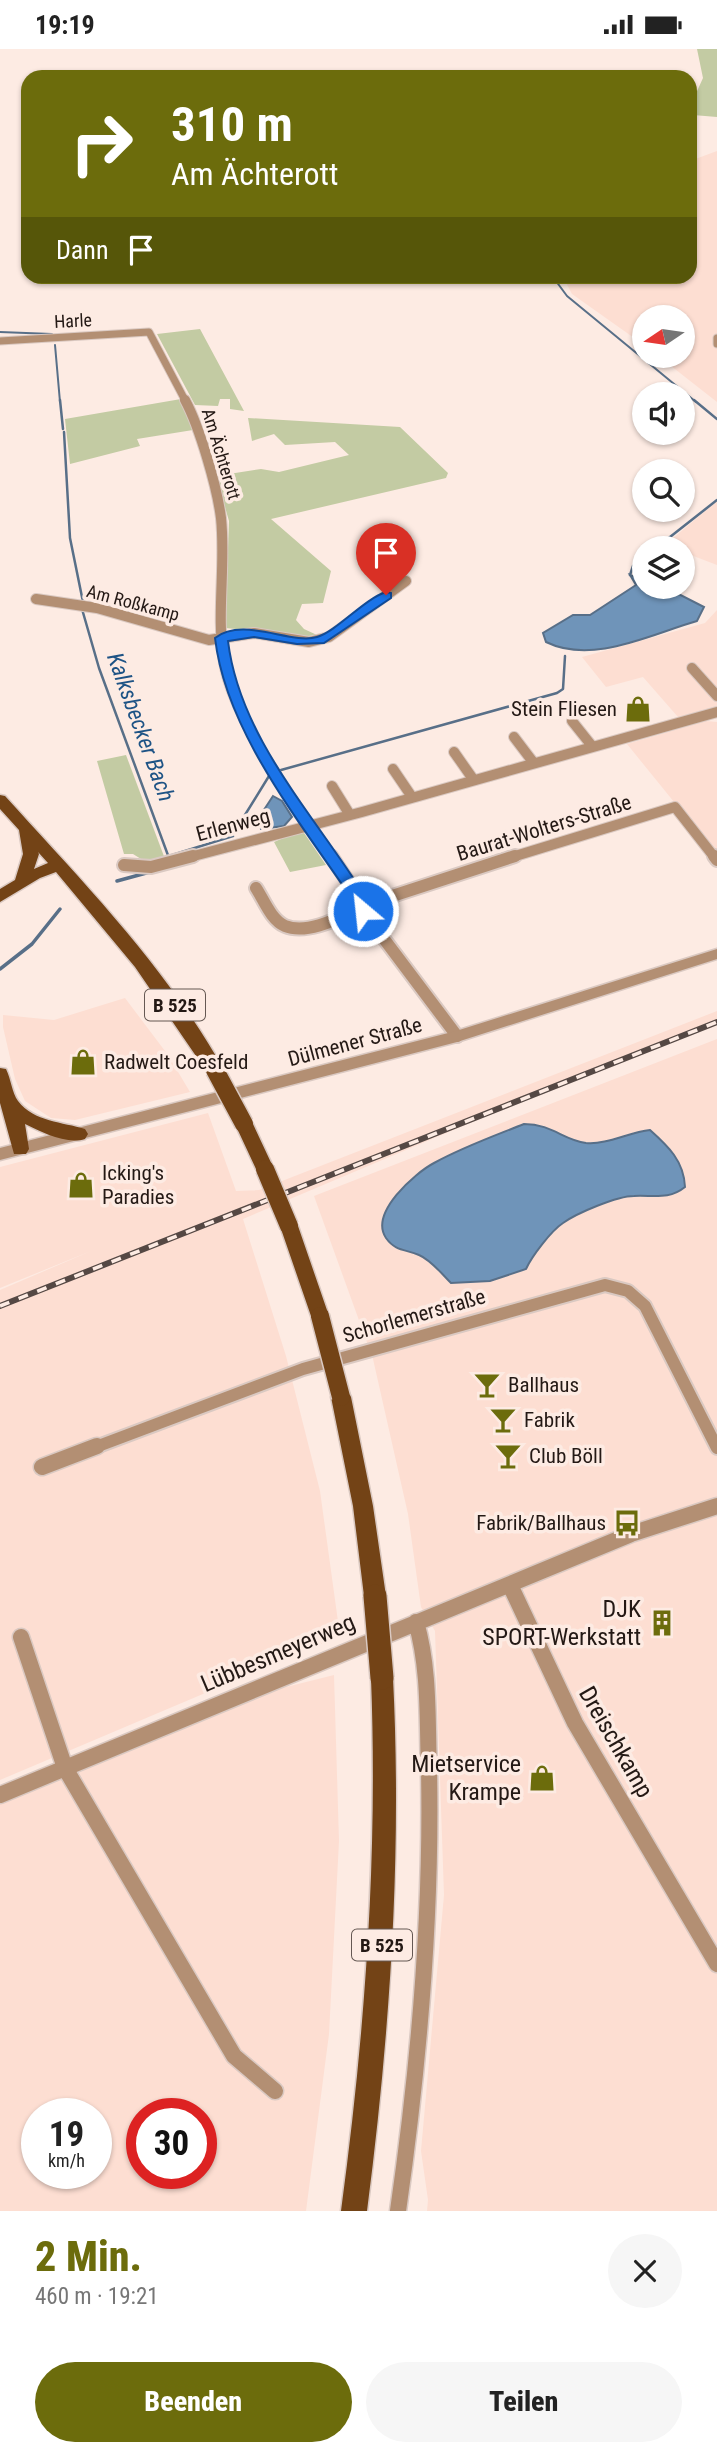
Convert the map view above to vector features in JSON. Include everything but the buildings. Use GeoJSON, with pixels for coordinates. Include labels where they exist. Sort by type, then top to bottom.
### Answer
{"type":"FeatureCollection","features":[{"type":"Feature","properties":{"kind":"main road","name":"B 525"},"geometry":{"type":"LineString","coordinates":[[0,800],[152,973],[215,1070],[244,1123],[289,1226],[320,1316],[341,1397],[363,1506],[375,1596],[382,1678],[386,1808],[384,1896],[372,2070],[354,2211]]}},
{"type":"Feature","properties":{"kind":"main road"},"geometry":{"type":"LineString","coordinates":[[22,881],[31,854],[30,841],[24,827]]}},
{"type":"Feature","properties":{"kind":"main road"},"geometry":{"type":"LineString","coordinates":[[0,897],[22,881],[59,865]]}},
{"type":"Feature","properties":{"kind":"main road"},"geometry":{"type":"LineString","coordinates":[[0,1074],[20,1149]]}},
{"type":"Feature","properties":{"kind":"main road"},"geometry":{"type":"LineString","coordinates":[[8,1102],[20,1114],[40,1125],[79,1134]]}},
{"type":"Feature","properties":{"kind":"street","name":"Harle"},"geometry":{"type":"LineString","coordinates":[[0,341],[149,332]]}},
{"type":"Feature","properties":{"kind":"street","name":"Am Ächterott"},"geometry":{"type":"LineString","coordinates":[[149,332],[191,411],[217,497],[221,519],[221,638],[224,665],[239,706],[273,770],[361,901],[363,911],[457,1036]]}},
{"type":"Feature","properties":{"kind":"street"},"geometry":{"type":"LineString","coordinates":[[717,338],[717,344]]}},
{"type":"Feature","properties":{"kind":"street"},"geometry":{"type":"LineString","coordinates":[[221,638],[254,633],[297,641],[320,641],[406,581]]}},
{"type":"Feature","properties":{"kind":"street","name":"Am Roßkamp"},"geometry":{"type":"LineString","coordinates":[[36,599],[97,608],[209,640],[221,638]]}},
{"type":"Feature","properties":{"kind":"street"},"geometry":{"type":"LineString","coordinates":[[692,668],[717,697]]}},
{"type":"Feature","properties":{"kind":"street","name":"Erlenweg"},"geometry":{"type":"LineString","coordinates":[[124,865],[151,867],[350,815],[717,712]]}},
{"type":"Feature","properties":{"kind":"street"},"geometry":{"type":"LineString","coordinates":[[572,721],[592,746]]}},
{"type":"Feature","properties":{"kind":"street"},"geometry":{"type":"LineString","coordinates":[[514,737],[533,762]]}},
{"type":"Feature","properties":{"kind":"street"},"geometry":{"type":"LineString","coordinates":[[454,752],[473,779]]}},
{"type":"Feature","properties":{"kind":"street"},"geometry":{"type":"LineString","coordinates":[[393,769],[412,797]]}},
{"type":"Feature","properties":{"kind":"street"},"geometry":{"type":"LineString","coordinates":[[332,786],[350,815]]}},
{"type":"Feature","properties":{"kind":"street","name":"Baurat-Wolters-Straße"},"geometry":{"type":"LineString","coordinates":[[363,911],[372,903],[576,836],[675,807],[717,860]]}},
{"type":"Feature","properties":{"kind":"street"},"geometry":{"type":"LineString","coordinates":[[256,888],[279,923],[286,927],[304,927],[363,911]]}},
{"type":"Feature","properties":{"kind":"street","name":"Dülmener Straße"},"geometry":{"type":"LineString","coordinates":[[0,1154],[457,1036],[717,954]]}},
{"type":"Feature","properties":{"kind":"street","name":"Schorlemerstraße"},"geometry":{"type":"LineString","coordinates":[[43,1467],[303,1369],[605,1285],[622,1287],[633,1293],[645,1306],[717,1448]]}},
{"type":"Feature","properties":{"kind":"street"},"geometry":{"type":"LineString","coordinates":[[510,1585],[631,1534],[717,1506]]}},
{"type":"Feature","properties":{"kind":"street","name":"Lübbesmeyerweg"},"geometry":{"type":"LineString","coordinates":[[0,1795],[510,1585]]}},
{"type":"Feature","properties":{"kind":"street","name":"Dreischkamp"},"geometry":{"type":"LineString","coordinates":[[510,1585],[575,1723],[717,1964]]}},
{"type":"Feature","properties":{"kind":"street"},"geometry":{"type":"LineString","coordinates":[[398,2211],[419,2041],[429,1887],[429,1783],[424,1657],[416,1622]]}},
{"type":"Feature","properties":{"kind":"street"},"geometry":{"type":"LineString","coordinates":[[21,1637],[65,1768],[142,1904],[234,2056],[275,2091]]}},
{"type":"Feature","properties":{"kind":"shaded area"},"geometry":{"type":"Polygon","coordinates":[[[717,151],[717,402],[695,382],[674,368],[695,368],[695,305],[632,305],[632,336],[572,294],[567,284],[697,284],[697,158],[717,151]]]}},
{"type":"Feature","properties":{"kind":"shaded area"},"geometry":{"type":"Polygon","coordinates":[[[717,501],[717,565],[695,557],[695,536],[676,536],[717,501]]]}},
{"type":"Feature","properties":{"kind":"shaded area"},"geometry":{"type":"Polygon","coordinates":[[[717,610],[717,706],[678,717],[643,677],[606,687],[582,657],[705,623],[717,610]]]}},
{"type":"Feature","properties":{"kind":"shaded area"},"geometry":{"type":"Polygon","coordinates":[[[706,721],[717,722],[717,855],[627,744],[706,721]]]}},
{"type":"Feature","properties":{"kind":"shaded area"},"geometry":{"type":"Polygon","coordinates":[[[125,998],[168,1055],[190,1092],[75,1120],[51,1118],[25,1101],[15,1079],[3,1027],[3,1015],[54,1020],[125,998]]]}},
{"type":"Feature","properties":{"kind":"shaded area"},"geometry":{"type":"Polygon","coordinates":[[[717,1011],[717,1025],[548,1090],[243,1219],[286,1356],[320,1491],[340,1636],[0,1780],[0,1290],[91,1251],[0,1288],[0,1167],[208,1113],[236,1191],[259,1190],[717,1011]]]}},
{"type":"Feature","properties":{"kind":"shaded area"},"geometry":{"type":"Polygon","coordinates":[[[717,1039],[717,2211],[427,2211],[421,2151],[444,1895],[435,1631],[421,1607],[408,1514],[373,1359],[314,1196],[717,1039]]]}},
{"type":"Feature","properties":{"kind":"shaded area"},"geometry":{"type":"Polygon","coordinates":[[[334,1675],[339,1841],[329,2034],[306,2211],[0,2211],[0,1804],[278,1689],[334,1675]]]}},
{"type":"Feature","properties":{"kind":"green space"},"geometry":{"type":"Polygon","coordinates":[[[697,49],[717,49],[717,117],[697,115],[697,91],[703,78],[697,49]]]}},
{"type":"Feature","properties":{"kind":"green space"},"geometry":{"type":"Polygon","coordinates":[[[200,329],[244,411],[230,409],[230,399],[220,399],[218,406],[195,405],[157,334],[200,329]]]}},
{"type":"Feature","properties":{"kind":"green space"},"geometry":{"type":"Polygon","coordinates":[[[181,399],[193,430],[137,439],[140,446],[70,464],[65,419],[181,399]]]}},
{"type":"Feature","properties":{"kind":"green space"},"geometry":{"type":"Polygon","coordinates":[[[248,418],[400,427],[448,473],[446,478],[271,519],[331,571],[323,603],[302,604],[296,620],[304,629],[317,635],[281,636],[225,628],[229,521],[216,476],[261,469],[279,472],[349,455],[335,442],[285,445],[274,434],[252,441],[248,418]]]}},
{"type":"Feature","properties":{"kind":"green space"},"geometry":{"type":"Polygon","coordinates":[[[126,755],[165,859],[149,864],[133,854],[124,854],[97,761],[126,755]]]}},
{"type":"Feature","properties":{"kind":"green space"},"geometry":{"type":"Polygon","coordinates":[[[302,830],[326,865],[290,872],[274,842],[302,830]]]}},
{"type":"Feature","properties":{"kind":"water"},"geometry":{"type":"Polygon","coordinates":[[[632,588],[632,599],[688,599],[704,607],[697,621],[622,645],[583,650],[546,642],[543,633],[573,615],[590,615],[632,588]]]}},
{"type":"Feature","properties":{"kind":"water"},"geometry":{"type":"Polygon","coordinates":[[[273,796],[282,801],[292,817],[284,826],[261,829],[256,822],[273,796]]]}},
{"type":"Feature","properties":{"kind":"water"},"geometry":{"type":"Polygon","coordinates":[[[524,1124],[550,1129],[586,1143],[602,1142],[650,1130],[669,1148],[678,1162],[685,1187],[673,1194],[618,1199],[578,1215],[553,1232],[526,1269],[490,1281],[451,1283],[423,1257],[390,1243],[382,1228],[384,1217],[396,1195],[416,1175],[456,1152],[524,1124]]]}},
{"type":"Feature","properties":{"kind":"waterway"},"geometry":{"type":"LineString","coordinates":[[558,284],[567,296],[696,402]]}},
{"type":"Feature","properties":{"kind":"waterway","name":"Kalksbecker Bach"},"geometry":{"type":"LineString","coordinates":[[0,332],[52,334]]}},
{"type":"Feature","properties":{"kind":"waterway","name":"Kalksbecker Bach"},"geometry":{"type":"LineString","coordinates":[[55,345],[60,402]]}},
{"type":"Feature","properties":{"kind":"waterway","name":"Kalksbecker Bach"},"geometry":{"type":"LineString","coordinates":[[60,400],[63,429]]}},
{"type":"Feature","properties":{"kind":"waterway"},"geometry":{"type":"LineString","coordinates":[[695,401],[717,419]]}},
{"type":"Feature","properties":{"kind":"waterway","name":"Kalksbecker Bach"},"geometry":{"type":"LineString","coordinates":[[64,432],[70,538],[83,602]]}},
{"type":"Feature","properties":{"kind":"waterway"},"geometry":{"type":"LineString","coordinates":[[671,536],[717,500]]}},
{"type":"Feature","properties":{"kind":"waterway"},"geometry":{"type":"LineString","coordinates":[[630,575],[632,569]]}},
{"type":"Feature","properties":{"kind":"waterway","name":"Kalksbecker Bach"},"geometry":{"type":"LineString","coordinates":[[82,609],[99,668],[169,858]]}},
{"type":"Feature","properties":{"kind":"waterway"},"geometry":{"type":"LineString","coordinates":[[281,770],[557,693],[563,689],[565,656]]}},
{"type":"Feature","properties":{"kind":"waterway"},"geometry":{"type":"LineString","coordinates":[[235,831],[269,776]]}},
{"type":"Feature","properties":{"kind":"waterway"},"geometry":{"type":"LineString","coordinates":[[169,856],[233,836]]}},
{"type":"Feature","properties":{"kind":"waterway"},"geometry":{"type":"LineString","coordinates":[[117,881],[150,872]]}},
{"type":"Feature","properties":{"kind":"waterway"},"geometry":{"type":"LineString","coordinates":[[0,969],[32,944],[60,909]]}},
{"type":"Feature","properties":{"kind":"railway"},"geometry":{"type":"LineString","coordinates":[[0,1306],[717,1022]]}},
{"type":"Feature","properties":{"kind":"place","name":"Stein Fliesen"},"geometry":{"type":"Point","coordinates":[638,709]}},
{"type":"Feature","properties":{"kind":"place","name":"Radwelt Coesfeld"},"geometry":{"type":"Point","coordinates":[83,1062]}},
{"type":"Feature","properties":{"kind":"place","name":"Icking's Paradies"},"geometry":{"type":"Point","coordinates":[81,1185]}},
{"type":"Feature","properties":{"kind":"place","name":"Ballhaus"},"geometry":{"type":"Point","coordinates":[487,1385]}},
{"type":"Feature","properties":{"kind":"place","name":"Fabrik"},"geometry":{"type":"Point","coordinates":[503,1420]}},
{"type":"Feature","properties":{"kind":"place","name":"Club Böll"},"geometry":{"type":"Point","coordinates":[508,1456]}},
{"type":"Feature","properties":{"kind":"place","name":"Fabrik/Ballhaus"},"geometry":{"type":"Point","coordinates":[627,1523]}},
{"type":"Feature","properties":{"kind":"place","name":"DJK SPORT-Werkstatt"},"geometry":{"type":"Point","coordinates":[662,1623]}},
{"type":"Feature","properties":{"kind":"place","name":"Mietservice Krampe"},"geometry":{"type":"Point","coordinates":[542,1778]}},
{"type":"Feature","properties":{"kind":"route"},"geometry":{"type":"LineString","coordinates":[[363,911],[361,901],[273,770],[239,706],[224,665],[221,638],[254,633],[297,641],[320,641],[386,595]]}}]}
